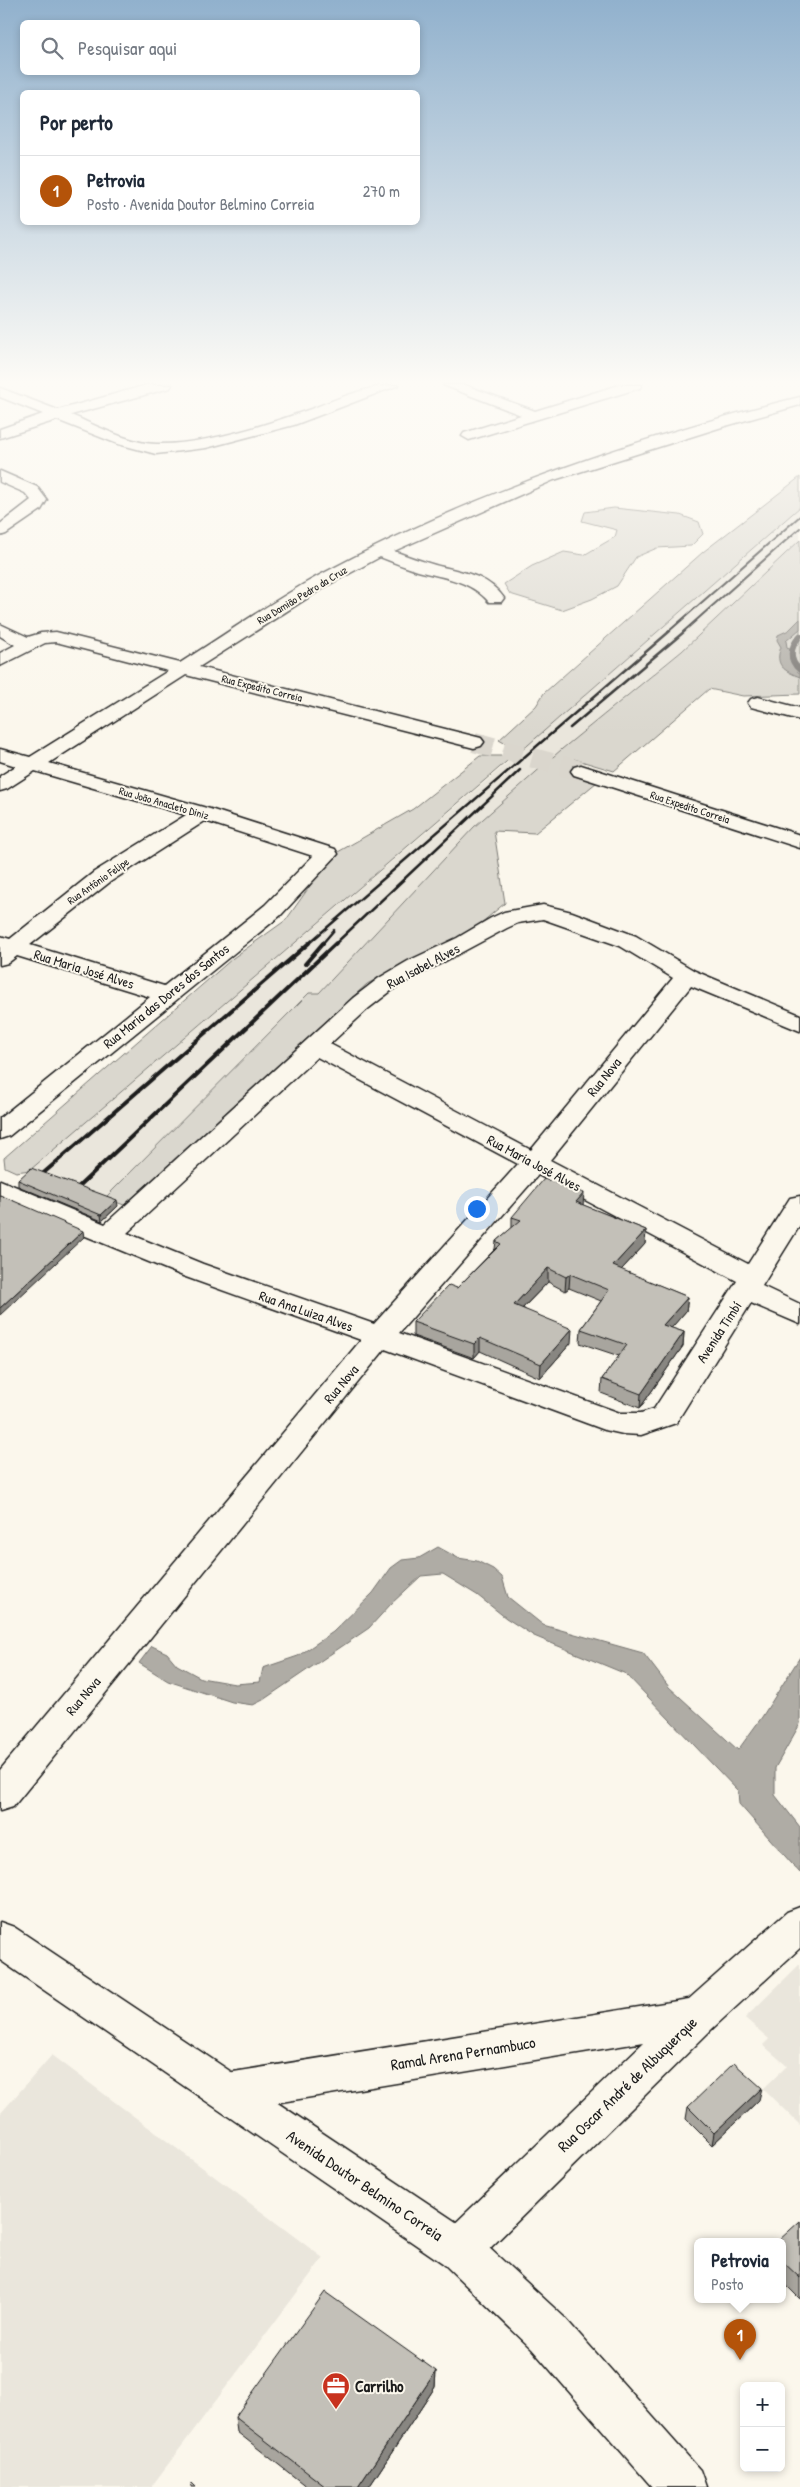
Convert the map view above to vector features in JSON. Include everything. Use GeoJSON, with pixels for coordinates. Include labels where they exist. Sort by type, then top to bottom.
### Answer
{"type":"FeatureCollection","features":[{"type":"Feature","properties":{"kind":"street"},"geometry":{"type":"LineString","coordinates":[[0,531],[35,507],[38,501]]}},
{"type":"Feature","properties":{"kind":"street","name":"Rua Damião Pedro da Cruz"},"geometry":{"type":"LineString","coordinates":[[0,785],[322,581],[379,551],[490,501]]}},
{"type":"Feature","properties":{"kind":"street"},"geometry":{"type":"LineString","coordinates":[[379,551],[422,567],[473,580],[490,590],[496,598]]}},
{"type":"Feature","properties":{"kind":"street"},"geometry":{"type":"LineString","coordinates":[[0,629],[27,644]]}},
{"type":"Feature","properties":{"kind":"street","name":"Rua Expedito Correia"},"geometry":{"type":"LineString","coordinates":[[27,644],[49,636],[185,668],[474,742]]}},
{"type":"Feature","properties":{"kind":"street"},"geometry":{"type":"LineString","coordinates":[[0,660],[27,644]]}},
{"type":"Feature","properties":{"kind":"street"},"geometry":{"type":"LineString","coordinates":[[758,703],[800,714]]}},
{"type":"Feature","properties":{"kind":"street","name":"Rua João Anacleto Diniz"},"geometry":{"type":"LineString","coordinates":[[0,755],[203,814],[327,854]]}},
{"type":"Feature","properties":{"kind":"street","name":"Rua Expedito Correia"},"geometry":{"type":"LineString","coordinates":[[582,771],[800,842]]}},
{"type":"Feature","properties":{"kind":"street","name":"Rua Antônio Felipe"},"geometry":{"type":"LineString","coordinates":[[5,950],[102,877],[203,814]]}},
{"type":"Feature","properties":{"kind":"street","name":"Rua Maria das Dores dos Santos"},"geometry":{"type":"LineString","coordinates":[[0,1130],[273,910],[327,854]]}},
{"type":"Feature","properties":{"kind":"street","name":"Rua Isabel Alves"},"geometry":{"type":"LineString","coordinates":[[109,1235],[361,1003],[387,983],[416,966],[465,943],[499,923],[528,914],[543,912],[592,926],[628,940],[687,976],[800,1024]]}},
{"type":"Feature","properties":{"kind":"street","name":"Rua Maria José Alves"},"geometry":{"type":"LineString","coordinates":[[5,950],[168,995]]}},
{"type":"Feature","properties":{"kind":"street","name":"Rua Nova"},"geometry":{"type":"LineString","coordinates":[[0,1796],[380,1336],[534,1163],[687,976]]}},
{"type":"Feature","properties":{"kind":"street","name":"Rua Maria José Alves"},"geometry":{"type":"LineString","coordinates":[[315,1046],[534,1163],[750,1283],[800,1315]]}},
{"type":"Feature","properties":{"kind":"street","name":"Rua Ana Luiza Alves"},"geometry":{"type":"LineString","coordinates":[[0,1188],[35,1205],[193,1270],[328,1320],[380,1336],[616,1423]]}},
{"type":"Feature","properties":{"kind":"street","name":"Avenida Timbí"},"geometry":{"type":"LineString","coordinates":[[616,1423],[635,1426],[650,1424],[664,1416],[800,1204]]}},
{"type":"Feature","properties":{"kind":"street","name":"Rua Oscar André de Albuquerque"},"geometry":{"type":"LineString","coordinates":[[459,2249],[698,2015],[800,1924]]}},
{"type":"Feature","properties":{"kind":"street","name":"Avenida Doutor Belmino Correia"},"geometry":{"type":"LineString","coordinates":[[0,1938],[459,2249],[548,2333],[663,2477]]}},
{"type":"Feature","properties":{"kind":"street","name":"Ramal Arena Pernambuco"},"geometry":{"type":"LineString","coordinates":[[227,2092],[698,2015]]}},
{"type":"Feature","properties":{"kind":"shaded area"},"geometry":{"type":"Polygon","coordinates":[[[769,501],[800,501],[800,507],[520,752],[499,740],[536,706],[544,693],[703,552],[769,501]]]}},
{"type":"Feature","properties":{"kind":"shaded area"},"geometry":{"type":"Polygon","coordinates":[[[800,507],[800,540],[682,651],[562,749],[474,827],[319,993],[309,993],[105,1198],[30,1170],[520,752],[800,507]]]}},
{"type":"Feature","properties":{"kind":"shaded area"},"geometry":{"type":"Polygon","coordinates":[[[614,508],[680,515],[699,522],[703,534],[691,546],[657,548],[636,557],[617,586],[592,599],[562,610],[510,594],[504,584],[532,566],[564,552],[584,555],[615,537],[617,530],[582,521],[585,512],[614,508]]]}},
{"type":"Feature","properties":{"kind":"shaded area"},"geometry":{"type":"Polygon","coordinates":[[[800,540],[800,694],[743,696],[709,689],[614,771],[574,759],[562,771],[597,782],[535,833],[494,831],[505,903],[474,929],[367,984],[124,1205],[105,1198],[309,993],[319,993],[474,827],[562,749],[682,651],[800,540]]]}},
{"type":"Feature","properties":{"kind":"shaded area"},"geometry":{"type":"Polygon","coordinates":[[[800,619],[800,629],[786,641],[787,647],[794,653],[794,661],[800,667],[800,677],[785,670],[780,663],[779,653],[781,647],[777,640],[778,635],[789,630],[800,619]]]}},
{"type":"Feature","properties":{"kind":"shaded area"},"geometry":{"type":"Polygon","coordinates":[[[480,756],[513,756],[30,1170],[16,1172],[5,1167],[4,1158],[233,958],[286,920],[331,856],[413,809],[480,756]]]}},
{"type":"Feature","properties":{"kind":"shaded area"},"geometry":{"type":"Polygon","coordinates":[[[438,1547],[458,1558],[477,1561],[493,1569],[502,1577],[508,1597],[543,1625],[643,1653],[669,1687],[738,1750],[762,1717],[800,1657],[800,1724],[775,1768],[775,1795],[800,1827],[800,1873],[739,1804],[738,1791],[626,1674],[534,1636],[506,1618],[477,1595],[443,1574],[421,1576],[369,1628],[253,1705],[232,1702],[168,1681],[139,1663],[152,1646],[167,1653],[177,1665],[201,1678],[235,1684],[260,1682],[263,1668],[298,1656],[333,1632],[373,1593],[391,1568],[402,1560],[419,1558],[438,1547]]]}},
{"type":"Feature","properties":{"kind":"shaded area"},"geometry":{"type":"Polygon","coordinates":[[[800,1964],[800,2125],[763,2089],[787,2066],[763,2045],[769,2039],[745,2018],[800,1964]]]}},
{"type":"Feature","properties":{"kind":"shaded area"},"geometry":{"type":"Polygon","coordinates":[[[52,2055],[323,2258],[151,2487],[0,2487],[0,2114],[52,2055]]]}},
{"type":"Feature","properties":{"kind":"building"},"geometry":{"type":"Polygon","coordinates":[[[31,1168],[117,1200],[101,1215],[18,1180],[31,1168]]]}},
{"type":"Feature","properties":{"kind":"building"},"geometry":{"type":"Polygon","coordinates":[[[544,1179],[584,1193],[576,1202],[646,1230],[613,1266],[688,1297],[663,1325],[684,1332],[641,1394],[602,1379],[627,1345],[581,1329],[609,1290],[570,1274],[566,1277],[548,1268],[514,1305],[572,1329],[541,1364],[480,1338],[474,1344],[413,1322],[449,1285],[457,1288],[501,1244],[496,1241],[521,1220],[512,1217],[544,1179]]]}},
{"type":"Feature","properties":{"kind":"building"},"geometry":{"type":"Polygon","coordinates":[[[0,1195],[83,1231],[0,1308],[0,1195]]]}},
{"type":"Feature","properties":{"kind":"building"},"geometry":{"type":"Polygon","coordinates":[[[734,2063],[762,2088],[714,2133],[688,2107],[734,2063]]]}},
{"type":"Feature","properties":{"kind":"building"},"geometry":{"type":"Polygon","coordinates":[[[800,2221],[800,2278],[786,2265],[786,2238],[781,2238],[800,2221]]]}},
{"type":"Feature","properties":{"kind":"building","name":"Carrilho"},"geometry":{"type":"Polygon","coordinates":[[[325,2292],[436,2371],[358,2487],[326,2487],[235,2417],[325,2292]]]}},
{"type":"Feature","properties":{"kind":"waterway"},"geometry":{"type":"LineString","coordinates":[[800,636],[792,649],[792,658],[800,670]]}},
{"type":"Feature","properties":{"kind":"tunnel"},"geometry":{"type":"LineString","coordinates":[[474,742],[581,771]]}},
{"type":"Feature","properties":{"kind":"railway"},"geometry":{"type":"LineString","coordinates":[[668,632],[800,516]]}},
{"type":"Feature","properties":{"kind":"railway"},"geometry":{"type":"LineString","coordinates":[[683,632],[800,528]]}},
{"type":"Feature","properties":{"kind":"railway"},"geometry":{"type":"LineString","coordinates":[[308,944],[670,631]]}},
{"type":"Feature","properties":{"kind":"railway"},"geometry":{"type":"LineString","coordinates":[[570,728],[685,631]]}},
{"type":"Feature","properties":{"kind":"railway"},"geometry":{"type":"LineString","coordinates":[[335,944],[520,770]]}},
{"type":"Feature","properties":{"kind":"railway"},"geometry":{"type":"LineString","coordinates":[[322,944],[334,930]]}},
{"type":"Feature","properties":{"kind":"railway"},"geometry":{"type":"LineString","coordinates":[[39,1177],[309,943]]}},
{"type":"Feature","properties":{"kind":"railway"},"geometry":{"type":"LineString","coordinates":[[305,964],[323,943]]}},
{"type":"Feature","properties":{"kind":"railway"},"geometry":{"type":"LineString","coordinates":[[75,1190],[336,943]]}},
{"type":"Feature","properties":{"kind":"place","name":"Petrovia"},"geometry":{"type":"Point","coordinates":[740,2360]}},
{"type":"Feature","properties":{"kind":"place","name":"Carrilho"},"geometry":{"type":"Point","coordinates":[336,2410]}}]}
